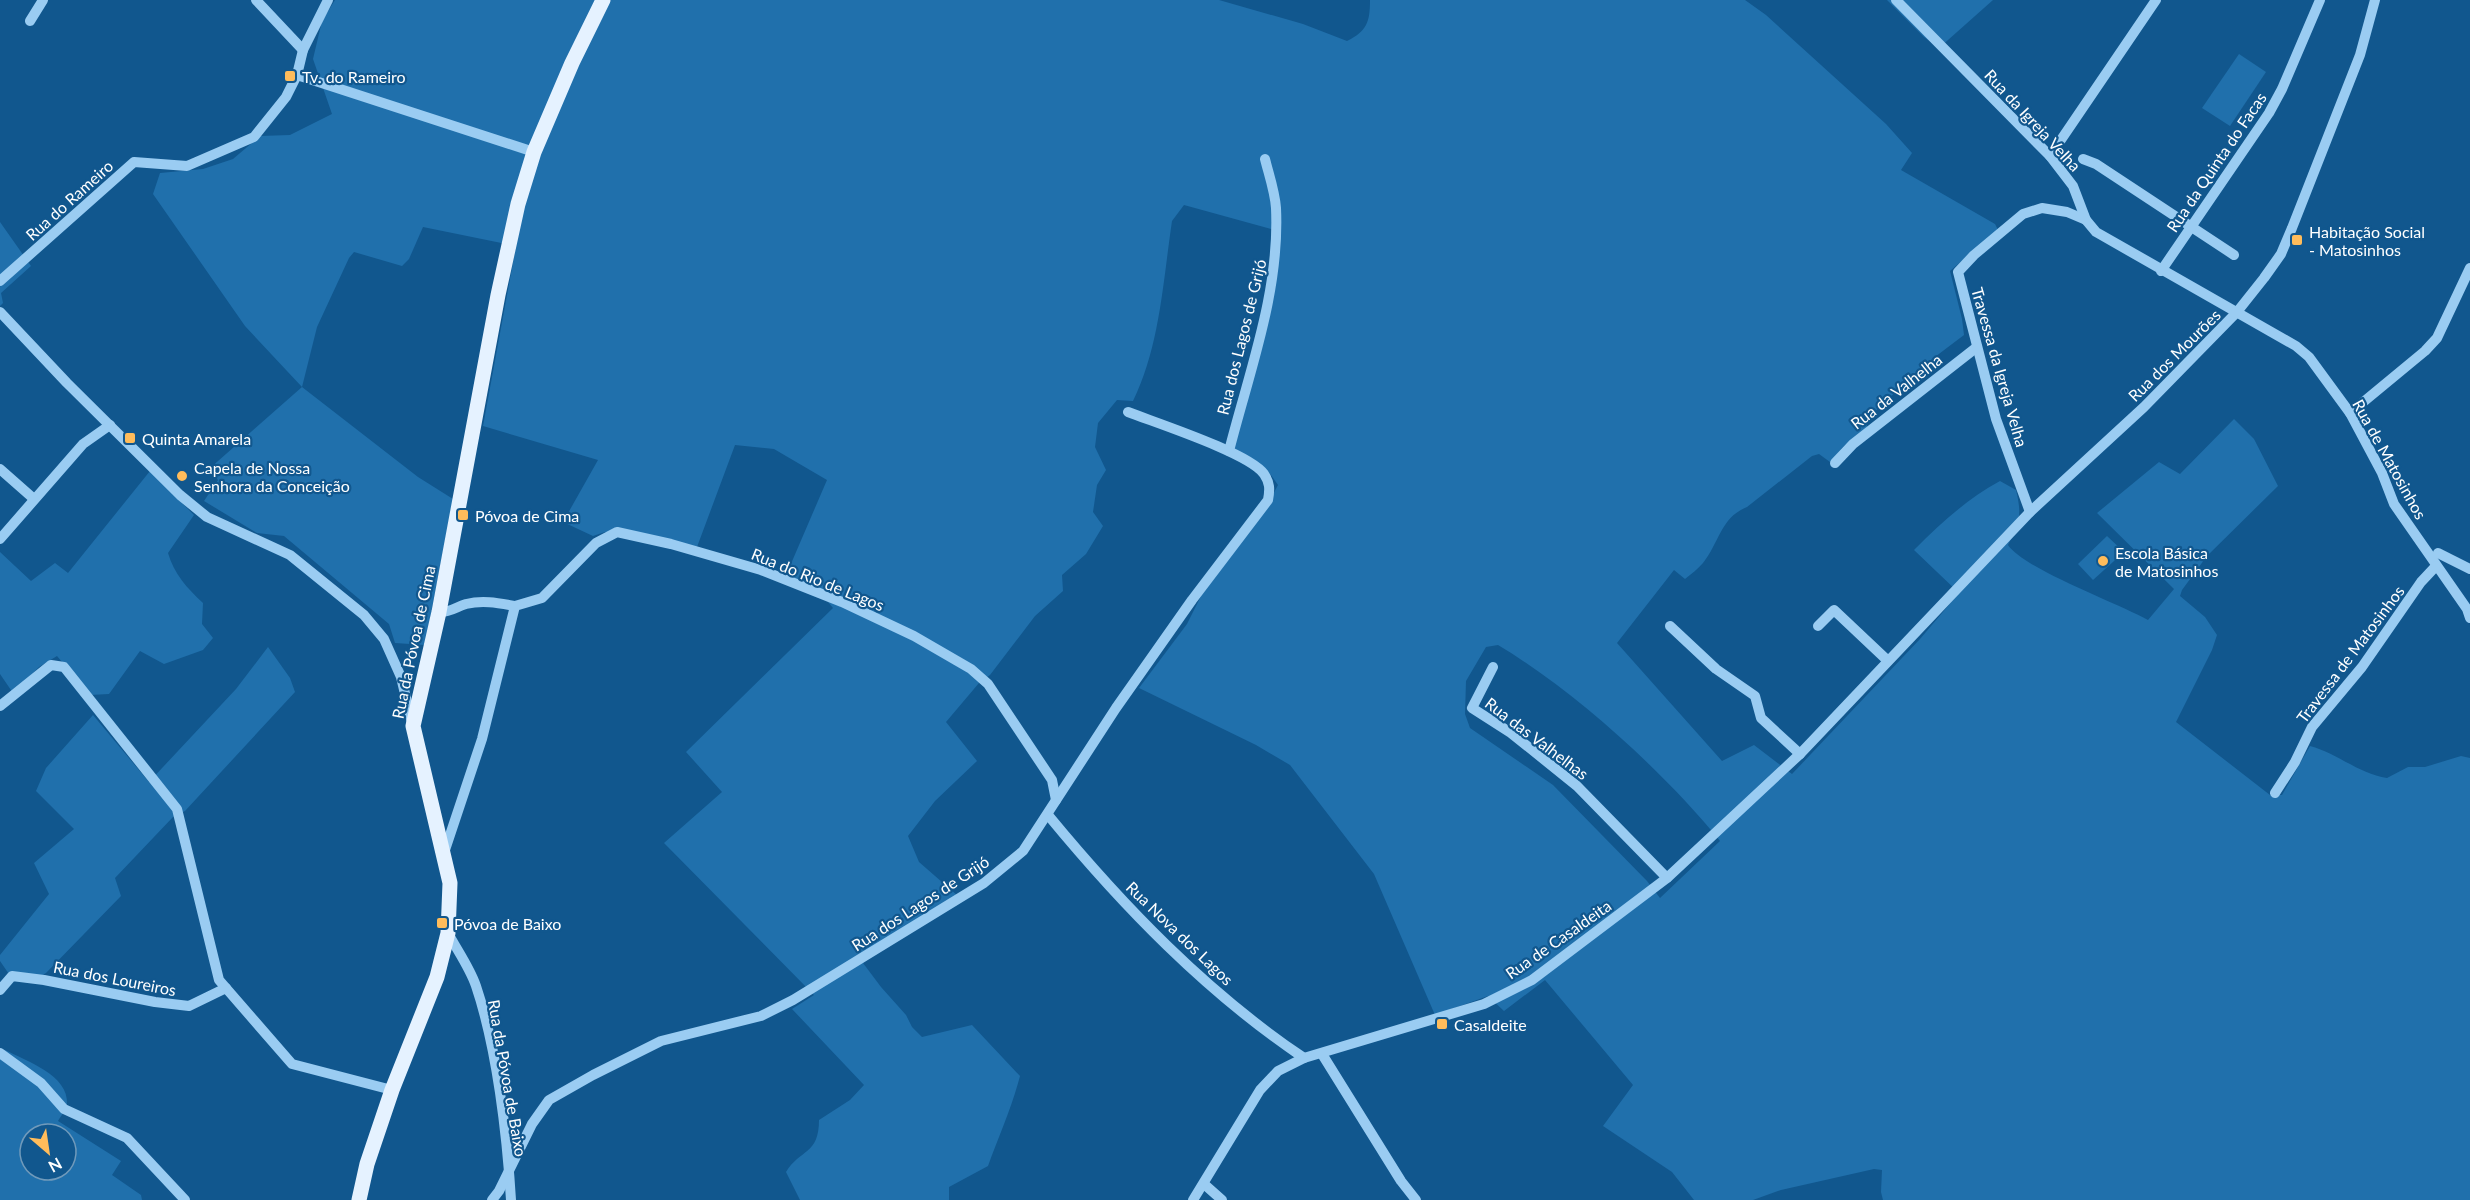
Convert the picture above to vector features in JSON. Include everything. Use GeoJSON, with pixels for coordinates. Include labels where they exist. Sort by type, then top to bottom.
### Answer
{"type":"FeatureCollection","features":[{"type":"Feature","properties":{"kind":"main road","name":"Rua da Póvoa de Cima"},"geometry":{"type":"LineString","coordinates":[[359,1200],[367,1164],[392,1090],[437,977],[448,933],[450,883],[413,726],[439,612],[498,295],[518,204],[534,152],[572,63],[603,0]]}},
{"type":"Feature","properties":{"kind":"street"},"geometry":{"type":"LineString","coordinates":[[30,21],[43,0]]}},
{"type":"Feature","properties":{"kind":"street"},"geometry":{"type":"LineString","coordinates":[[256,0],[303,50]]}},
{"type":"Feature","properties":{"kind":"street","name":"Rua do Rameiro"},"geometry":{"type":"LineString","coordinates":[[0,281],[134,162],[188,166],[254,137],[286,96],[297,75],[303,50],[328,0]]}},
{"type":"Feature","properties":{"kind":"street","name":"Rua da Igreja Velha"},"geometry":{"type":"LineString","coordinates":[[1896,0],[2050,156],[2073,186],[2086,220],[2101,236],[2237,312]]}},
{"type":"Feature","properties":{"kind":"street"},"geometry":{"type":"LineString","coordinates":[[2050,156],[2156,0]]}},
{"type":"Feature","properties":{"kind":"street","name":"Rua da Quinta do Facas"},"geometry":{"type":"LineString","coordinates":[[2161,271],[2269,113],[2320,0]]}},
{"type":"Feature","properties":{"kind":"street","name":"Rua dos Mourões"},"geometry":{"type":"LineString","coordinates":[[1887,660],[2030,512],[2144,407],[2237,312],[2281,254],[2360,55],[2375,0]]}},
{"type":"Feature","properties":{"kind":"street"},"geometry":{"type":"LineString","coordinates":[[297,75],[534,152]]}},
{"type":"Feature","properties":{"kind":"street","name":"Rua dos Lagos de Grijó"},"geometry":{"type":"LineString","coordinates":[[1229,451],[1258,346],[1276,261],[1276,206],[1265,159]]}},
{"type":"Feature","properties":{"kind":"street"},"geometry":{"type":"LineString","coordinates":[[2083,159],[2096,164],[2234,255]]}},
{"type":"Feature","properties":{"kind":"street","name":"Travessa da Igreja Velha"},"geometry":{"type":"LineString","coordinates":[[2030,512],[1996,419],[1958,272],[1974,255],[2023,214],[2042,208],[2067,212],[2086,220]]}},
{"type":"Feature","properties":{"kind":"street"},"geometry":{"type":"LineString","coordinates":[[2350,413],[2425,351],[2437,338],[2470,268]]}},
{"type":"Feature","properties":{"kind":"street"},"geometry":{"type":"LineString","coordinates":[[0,312],[180,495],[207,517],[290,555],[364,615],[384,639],[401,677],[413,726]]}},
{"type":"Feature","properties":{"kind":"street","name":"Rua de Matosinhos"},"geometry":{"type":"LineString","coordinates":[[2237,312],[2303,351],[2350,413],[2382,473],[2394,504],[2470,618]]}},
{"type":"Feature","properties":{"kind":"street","name":"Rua da Valhelha"},"geometry":{"type":"LineString","coordinates":[[1835,462],[1853,444],[1977,346]]}},
{"type":"Feature","properties":{"kind":"street","name":"Rua dos Lagos de Grijó"},"geometry":{"type":"LineString","coordinates":[[492,1200],[500,1191],[532,1124],[549,1100],[593,1074],[661,1041],[761,1016],[793,1000],[984,883],[1023,851],[1164,640],[1268,500],[1270,486],[1263,472],[1229,451],[1128,412]]}},
{"type":"Feature","properties":{"kind":"street"},"geometry":{"type":"LineString","coordinates":[[0,539],[83,444],[110,425]]}},
{"type":"Feature","properties":{"kind":"street"},"geometry":{"type":"LineString","coordinates":[[0,470],[34,499]]}},
{"type":"Feature","properties":{"kind":"street","name":"Rua do Rio de Lagos"},"geometry":{"type":"LineString","coordinates":[[439,612],[446,613],[466,605],[489,601],[515,606],[542,598],[596,543],[617,532],[671,544],[761,570],[842,602],[914,636],[970,669],[988,684],[1052,780],[1056,800]]}},
{"type":"Feature","properties":{"kind":"street"},"geometry":{"type":"LineString","coordinates":[[2438,553],[2470,569]]}},
{"type":"Feature","properties":{"kind":"street","name":"Travessa de Matosinhos"},"geometry":{"type":"LineString","coordinates":[[2275,793],[2295,762],[2312,727],[2362,667],[2421,582],[2436,566]]}},
{"type":"Feature","properties":{"kind":"street"},"geometry":{"type":"LineString","coordinates":[[443,857],[482,739],[515,606]]}},
{"type":"Feature","properties":{"kind":"street"},"geometry":{"type":"LineString","coordinates":[[1818,626],[1834,610],[1887,660]]}},
{"type":"Feature","properties":{"kind":"street"},"geometry":{"type":"LineString","coordinates":[[1670,626],[1716,669],[1755,696],[1761,718],[1800,754]]}},
{"type":"Feature","properties":{"kind":"street","name":"Rua de Casaldeita"},"geometry":{"type":"LineString","coordinates":[[1193,1200],[1260,1090],[1278,1071],[1304,1058],[1484,1004],[1532,980],[1667,878],[1800,754],[1887,660]]}},
{"type":"Feature","properties":{"kind":"street"},"geometry":{"type":"LineString","coordinates":[[0,706],[51,664],[64,668],[177,809],[219,980],[292,1064],[311,1071],[392,1090]]}},
{"type":"Feature","properties":{"kind":"street","name":"Rua das Valhelhas"},"geometry":{"type":"LineString","coordinates":[[1493,667],[1472,708],[1511,733],[1577,786],[1667,878]]}},
{"type":"Feature","properties":{"kind":"street","name":"Rua Nova dos Lagos"},"geometry":{"type":"LineString","coordinates":[[1048,815],[1085,860],[1193,971],[1257,1026],[1304,1058]]}},
{"type":"Feature","properties":{"kind":"street","name":"Rua da Póvoa de Baixo"},"geometry":{"type":"LineString","coordinates":[[448,933],[476,984],[488,1027],[509,1171],[511,1200]]}},
{"type":"Feature","properties":{"kind":"street","name":"Rua dos Loureiros"},"geometry":{"type":"LineString","coordinates":[[0,990],[12,976],[189,1006],[226,988]]}},
{"type":"Feature","properties":{"kind":"street"},"geometry":{"type":"LineString","coordinates":[[0,1053],[41,1083],[64,1109],[127,1138],[185,1200]]}},
{"type":"Feature","properties":{"kind":"street"},"geometry":{"type":"LineString","coordinates":[[1322,1054],[1401,1181],[1416,1200]]}},
{"type":"Feature","properties":{"kind":"street"},"geometry":{"type":"LineString","coordinates":[[1204,1184],[1222,1200]]}},
{"type":"Feature","properties":{"kind":"shaded area"},"geometry":{"type":"Polygon","coordinates":[[[335,0],[1219,0],[1303,24],[1347,41],[1366,25],[1370,0],[1745,0],[1766,15],[1886,124],[1912,153],[1901,170],[1995,224],[1998,230],[1950,271],[1964,335],[1923,366],[1866,420],[1867,427],[1843,447],[1830,462],[1819,454],[1812,456],[1731,517],[1701,565],[1685,579],[1674,570],[1617,643],[1722,761],[1754,745],[1792,774],[1920,639],[1959,593],[1914,550],[1955,512],[2000,481],[2016,490],[2019,518],[2008,545],[2017,554],[2051,575],[2148,620],[2174,589],[2097,513],[2159,462],[2180,474],[2234,419],[2254,439],[2278,486],[2207,556],[2182,590],[2180,596],[2205,617],[2217,635],[2212,650],[2176,722],[2270,795],[2282,795],[2310,746],[2367,772],[2387,778],[2408,767],[2425,767],[2461,756],[2470,758],[2470,1200],[1883,1200],[1882,1170],[1874,1169],[1781,1190],[1753,1200],[1694,1200],[1672,1172],[1603,1126],[1633,1085],[1545,980],[1504,1011],[1488,996],[1435,1015],[1374,874],[1290,765],[1256,745],[1139,688],[1187,624],[1201,596],[1263,513],[1278,485],[1271,475],[1234,448],[1265,332],[1278,231],[1184,205],[1172,221],[1155,336],[1142,380],[1133,401],[1117,400],[1098,423],[1095,447],[1106,470],[1097,485],[1093,512],[1103,526],[1086,554],[1062,575],[1063,591],[1035,616],[990,675],[979,683],[946,722],[977,761],[935,801],[908,836],[919,862],[958,896],[863,963],[922,1037],[972,1025],[1020,1076],[988,1166],[949,1187],[949,1200],[800,1200],[786,1172],[816,1140],[819,1120],[850,1100],[864,1085],[792,1009],[814,995],[664,843],[722,792],[686,752],[833,608],[824,597],[787,573],[827,480],[774,449],[735,445],[697,547],[605,532],[593,536],[563,522],[598,460],[483,426],[516,246],[423,227],[409,259],[402,266],[354,252],[349,258],[317,327],[302,387],[245,326],[153,194],[160,173],[203,169],[233,159],[260,136],[290,135],[332,114],[313,59],[322,21],[335,0]],[[1498,645],[1486,647],[1466,681],[1465,714],[1470,728],[1553,785],[1647,881],[1660,898],[1720,841],[1673,788],[1617,734],[1557,685],[1498,645]]]}},
{"type":"Feature","properties":{"kind":"shaded area"},"geometry":{"type":"Polygon","coordinates":[[[1887,0],[1993,0],[1939,48],[1924,37],[1887,0]]]}},
{"type":"Feature","properties":{"kind":"shaded area"},"geometry":{"type":"Polygon","coordinates":[[[2239,54],[2266,72],[2230,126],[2202,108],[2239,54]]]}},
{"type":"Feature","properties":{"kind":"shaded area"},"geometry":{"type":"Polygon","coordinates":[[[0,222],[31,266],[1,293],[3,303],[0,306],[0,222]]]}},
{"type":"Feature","properties":{"kind":"shaded area"},"geometry":{"type":"Polygon","coordinates":[[[302,387],[418,477],[453,499],[425,645],[395,643],[389,624],[284,536],[257,533],[204,501],[218,480],[209,469],[302,387]]]}},
{"type":"Feature","properties":{"kind":"shaded area"},"geometry":{"type":"Polygon","coordinates":[[[150,471],[194,515],[168,553],[182,580],[203,603],[202,624],[213,638],[203,650],[164,664],[140,651],[109,694],[90,695],[57,656],[39,667],[13,693],[0,674],[0,552],[31,581],[55,563],[68,573],[150,471]]]}},
{"type":"Feature","properties":{"kind":"shaded area"},"geometry":{"type":"Polygon","coordinates":[[[2107,536],[2124,552],[2093,580],[2078,564],[2107,536]]]}},
{"type":"Feature","properties":{"kind":"shaded area"},"geometry":{"type":"Polygon","coordinates":[[[268,647],[290,678],[295,692],[185,811],[173,817],[115,878],[121,896],[46,973],[30,983],[13,980],[0,961],[0,955],[49,894],[34,863],[74,829],[36,791],[46,768],[93,715],[149,782],[236,689],[268,647]]]}},
{"type":"Feature","properties":{"kind":"shaded area"},"geometry":{"type":"Polygon","coordinates":[[[0,1050],[5,1050],[45,1070],[61,1085],[66,1094],[67,1104],[58,1121],[60,1122],[18,1122],[18,1182],[78,1182],[78,1134],[121,1161],[112,1175],[141,1195],[142,1200],[0,1200],[0,1050]]]}},
{"type":"Feature","properties":{"kind":"place","name":"Tv. do Rameiro"},"geometry":{"type":"Point","coordinates":[290,76]}},
{"type":"Feature","properties":{"kind":"place","name":"Habitação Social - Matosinhos"},"geometry":{"type":"Point","coordinates":[2297,240]}},
{"type":"Feature","properties":{"kind":"place","name":"Quinta Amarela"},"geometry":{"type":"Point","coordinates":[130,438]}},
{"type":"Feature","properties":{"kind":"place","name":"Capela de Nossa Senhora da Conceição"},"geometry":{"type":"Point","coordinates":[182,476]}},
{"type":"Feature","properties":{"kind":"place","name":"Póvoa de Cima"},"geometry":{"type":"Point","coordinates":[463,515]}},
{"type":"Feature","properties":{"kind":"place","name":"Escola Básica de Matosinhos"},"geometry":{"type":"Point","coordinates":[2103,561]}},
{"type":"Feature","properties":{"kind":"place","name":"Póvoa de Baixo"},"geometry":{"type":"Point","coordinates":[442,923]}},
{"type":"Feature","properties":{"kind":"place","name":"Casaldeite"},"geometry":{"type":"Point","coordinates":[1442,1024]}}]}
